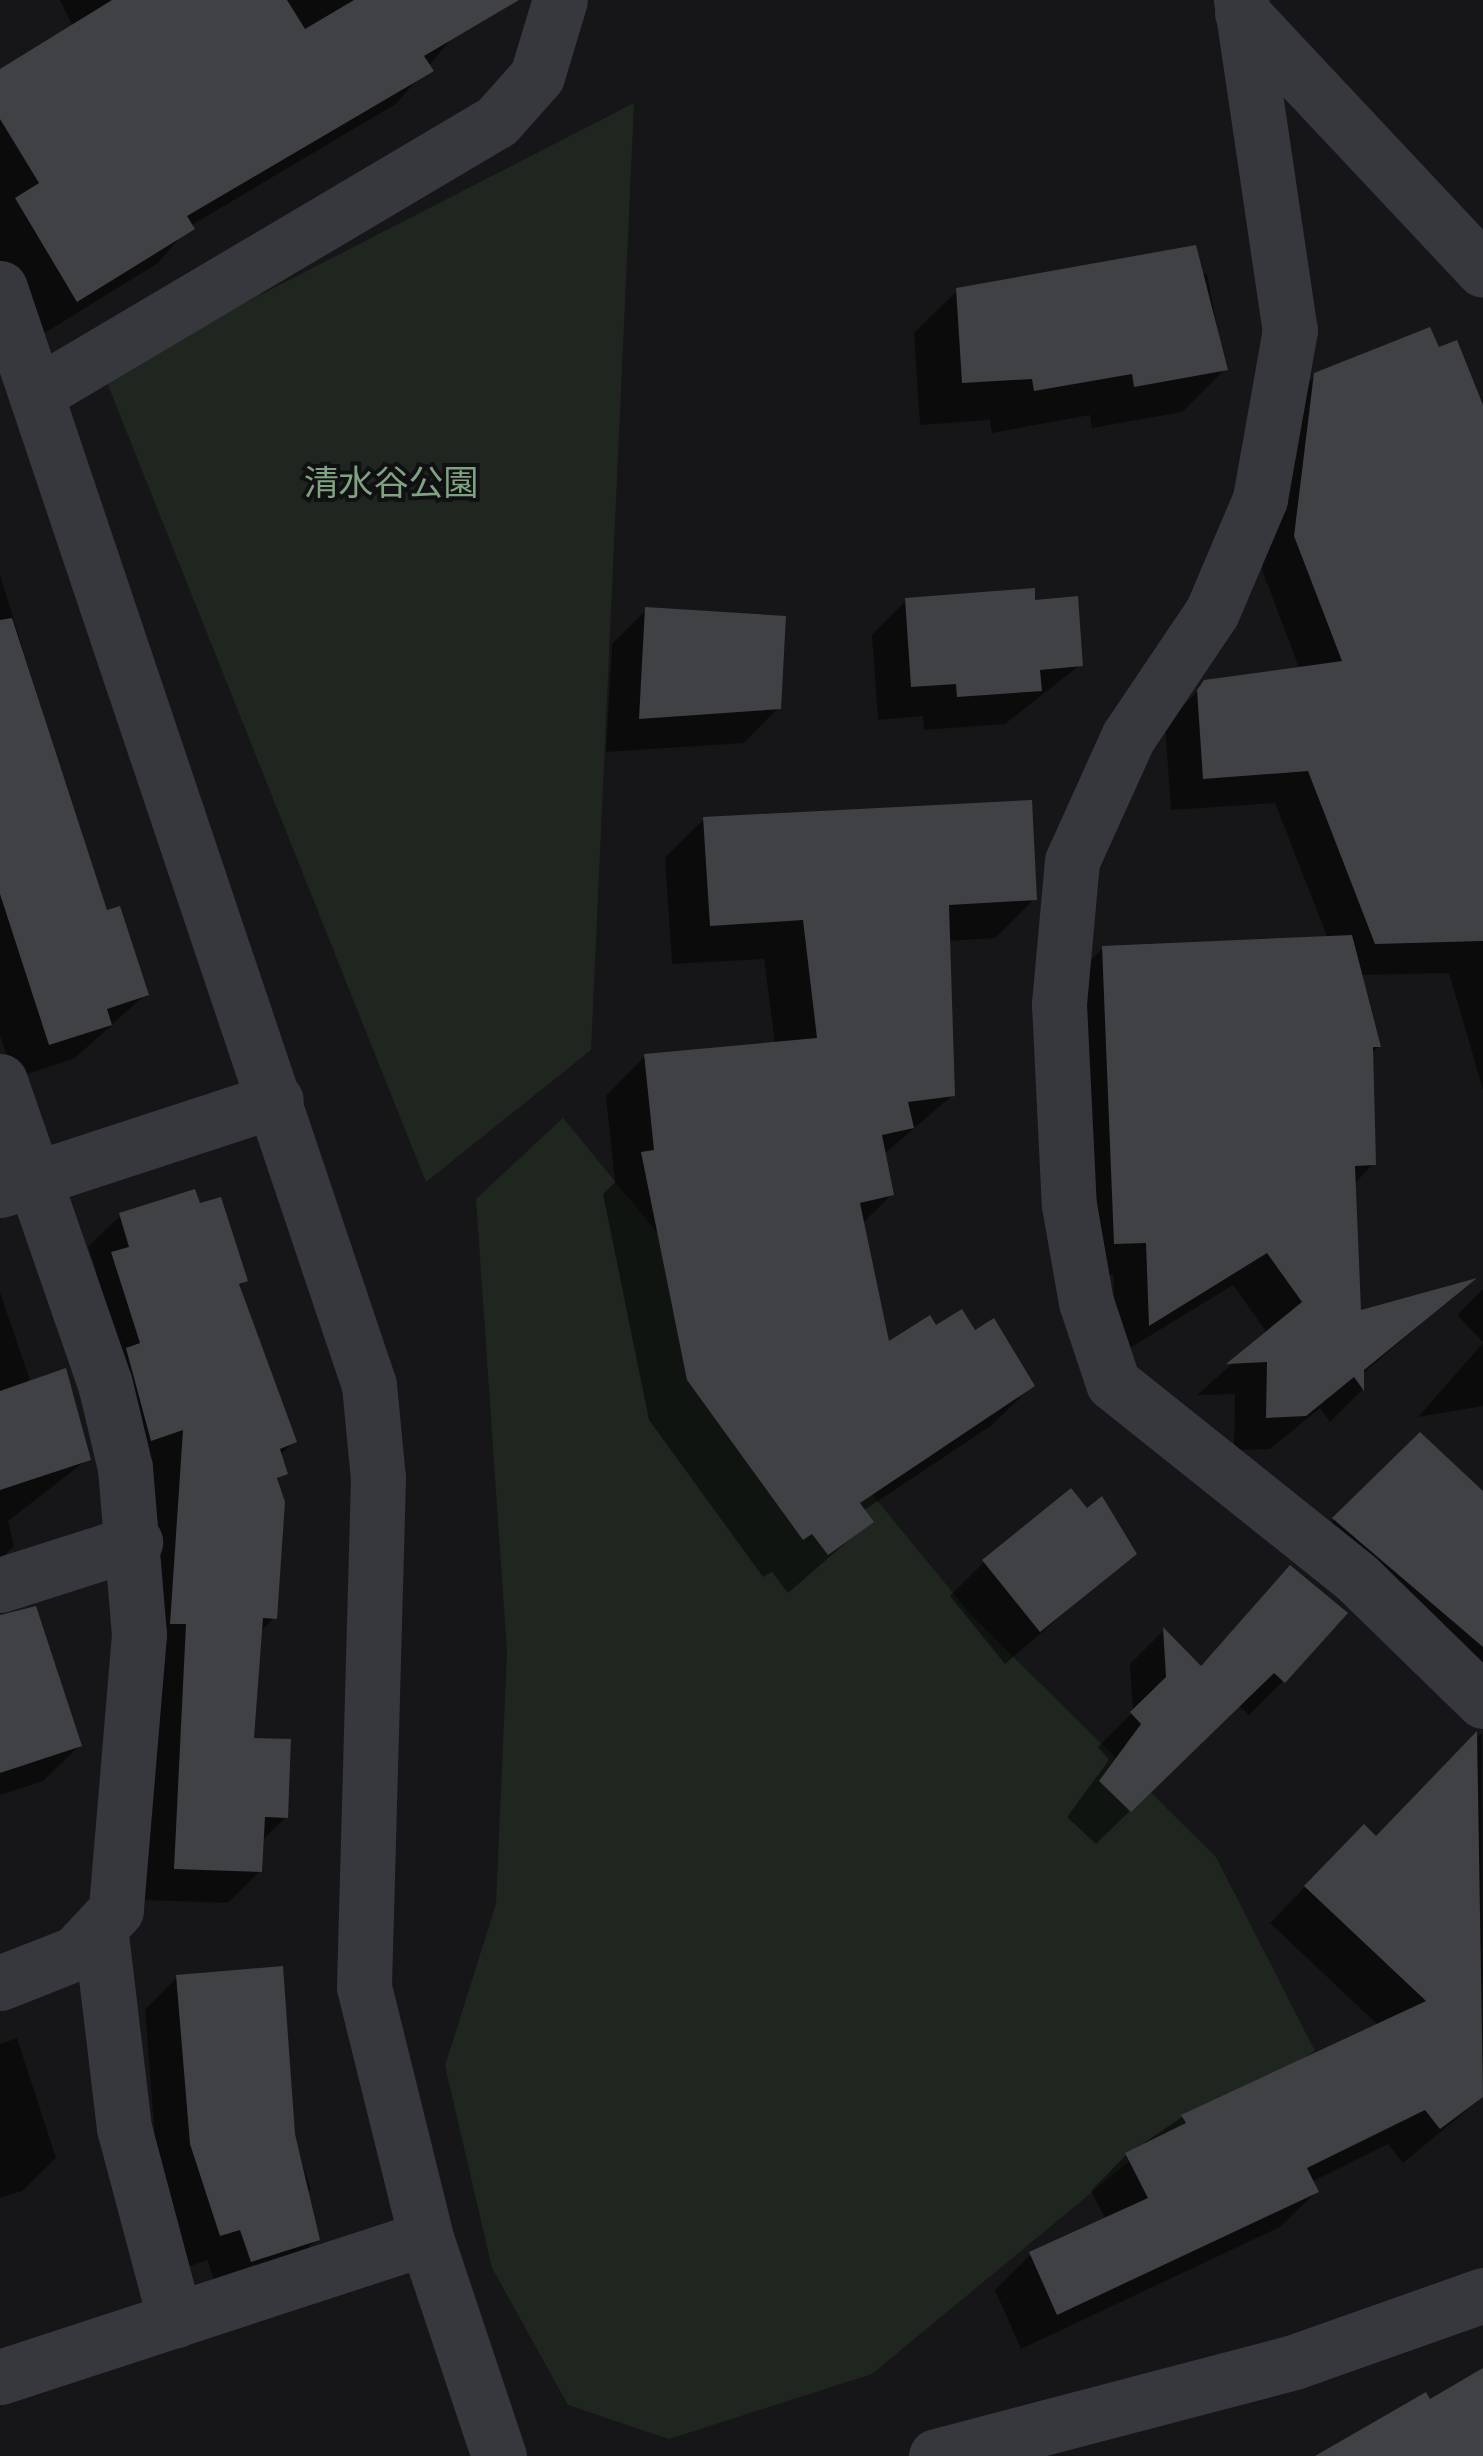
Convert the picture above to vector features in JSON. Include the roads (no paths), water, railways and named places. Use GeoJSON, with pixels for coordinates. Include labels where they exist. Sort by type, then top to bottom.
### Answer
{"type":"FeatureCollection","features":[{"type":"Feature","properties":{"kind":"street"},"geometry":{"type":"LineString","coordinates":[[39,392],[497,121],[537,76],[560,0]]}},
{"type":"Feature","properties":{"kind":"street"},"geometry":{"type":"LineString","coordinates":[[1241,6],[1483,270]]}},
{"type":"Feature","properties":{"kind":"street"},"geometry":{"type":"LineString","coordinates":[[1241,6],[1290,330],[1260,499],[1212,612],[1128,738],[1072,860],[1059,1004],[1069,1206],[1086,1302],[1113,1383],[1356,1578],[1483,1701]]}},
{"type":"Feature","properties":{"kind":"street"},"geometry":{"type":"LineString","coordinates":[[0,288],[39,392],[369,1385],[378,1478],[364,1987],[426,2238],[500,2456]]}},
{"type":"Feature","properties":{"kind":"street"},"geometry":{"type":"LineString","coordinates":[[0,1081],[17,1184],[105,1384],[135,1542],[125,1876],[101,1934],[124,2128],[175,2320]]}},
{"type":"Feature","properties":{"kind":"street"},"geometry":{"type":"LineString","coordinates":[[17,1184],[276,1100]]}},
{"type":"Feature","properties":{"kind":"street"},"geometry":{"type":"LineString","coordinates":[[0,1586],[135,1542]]}},
{"type":"Feature","properties":{"kind":"street"},"geometry":{"type":"LineString","coordinates":[[0,1983],[101,1934]]}},
{"type":"Feature","properties":{"kind":"street"},"geometry":{"type":"LineString","coordinates":[[0,2377],[426,2238]]}},
{"type":"Feature","properties":{"kind":"street"},"geometry":{"type":"LineString","coordinates":[[936,2456],[1294,2362],[1483,2295]]}},
{"type":"Feature","properties":{"kind":"park label","name":"清水谷公園"},"geometry":{"type":"Point","coordinates":[391,481]}}]}
